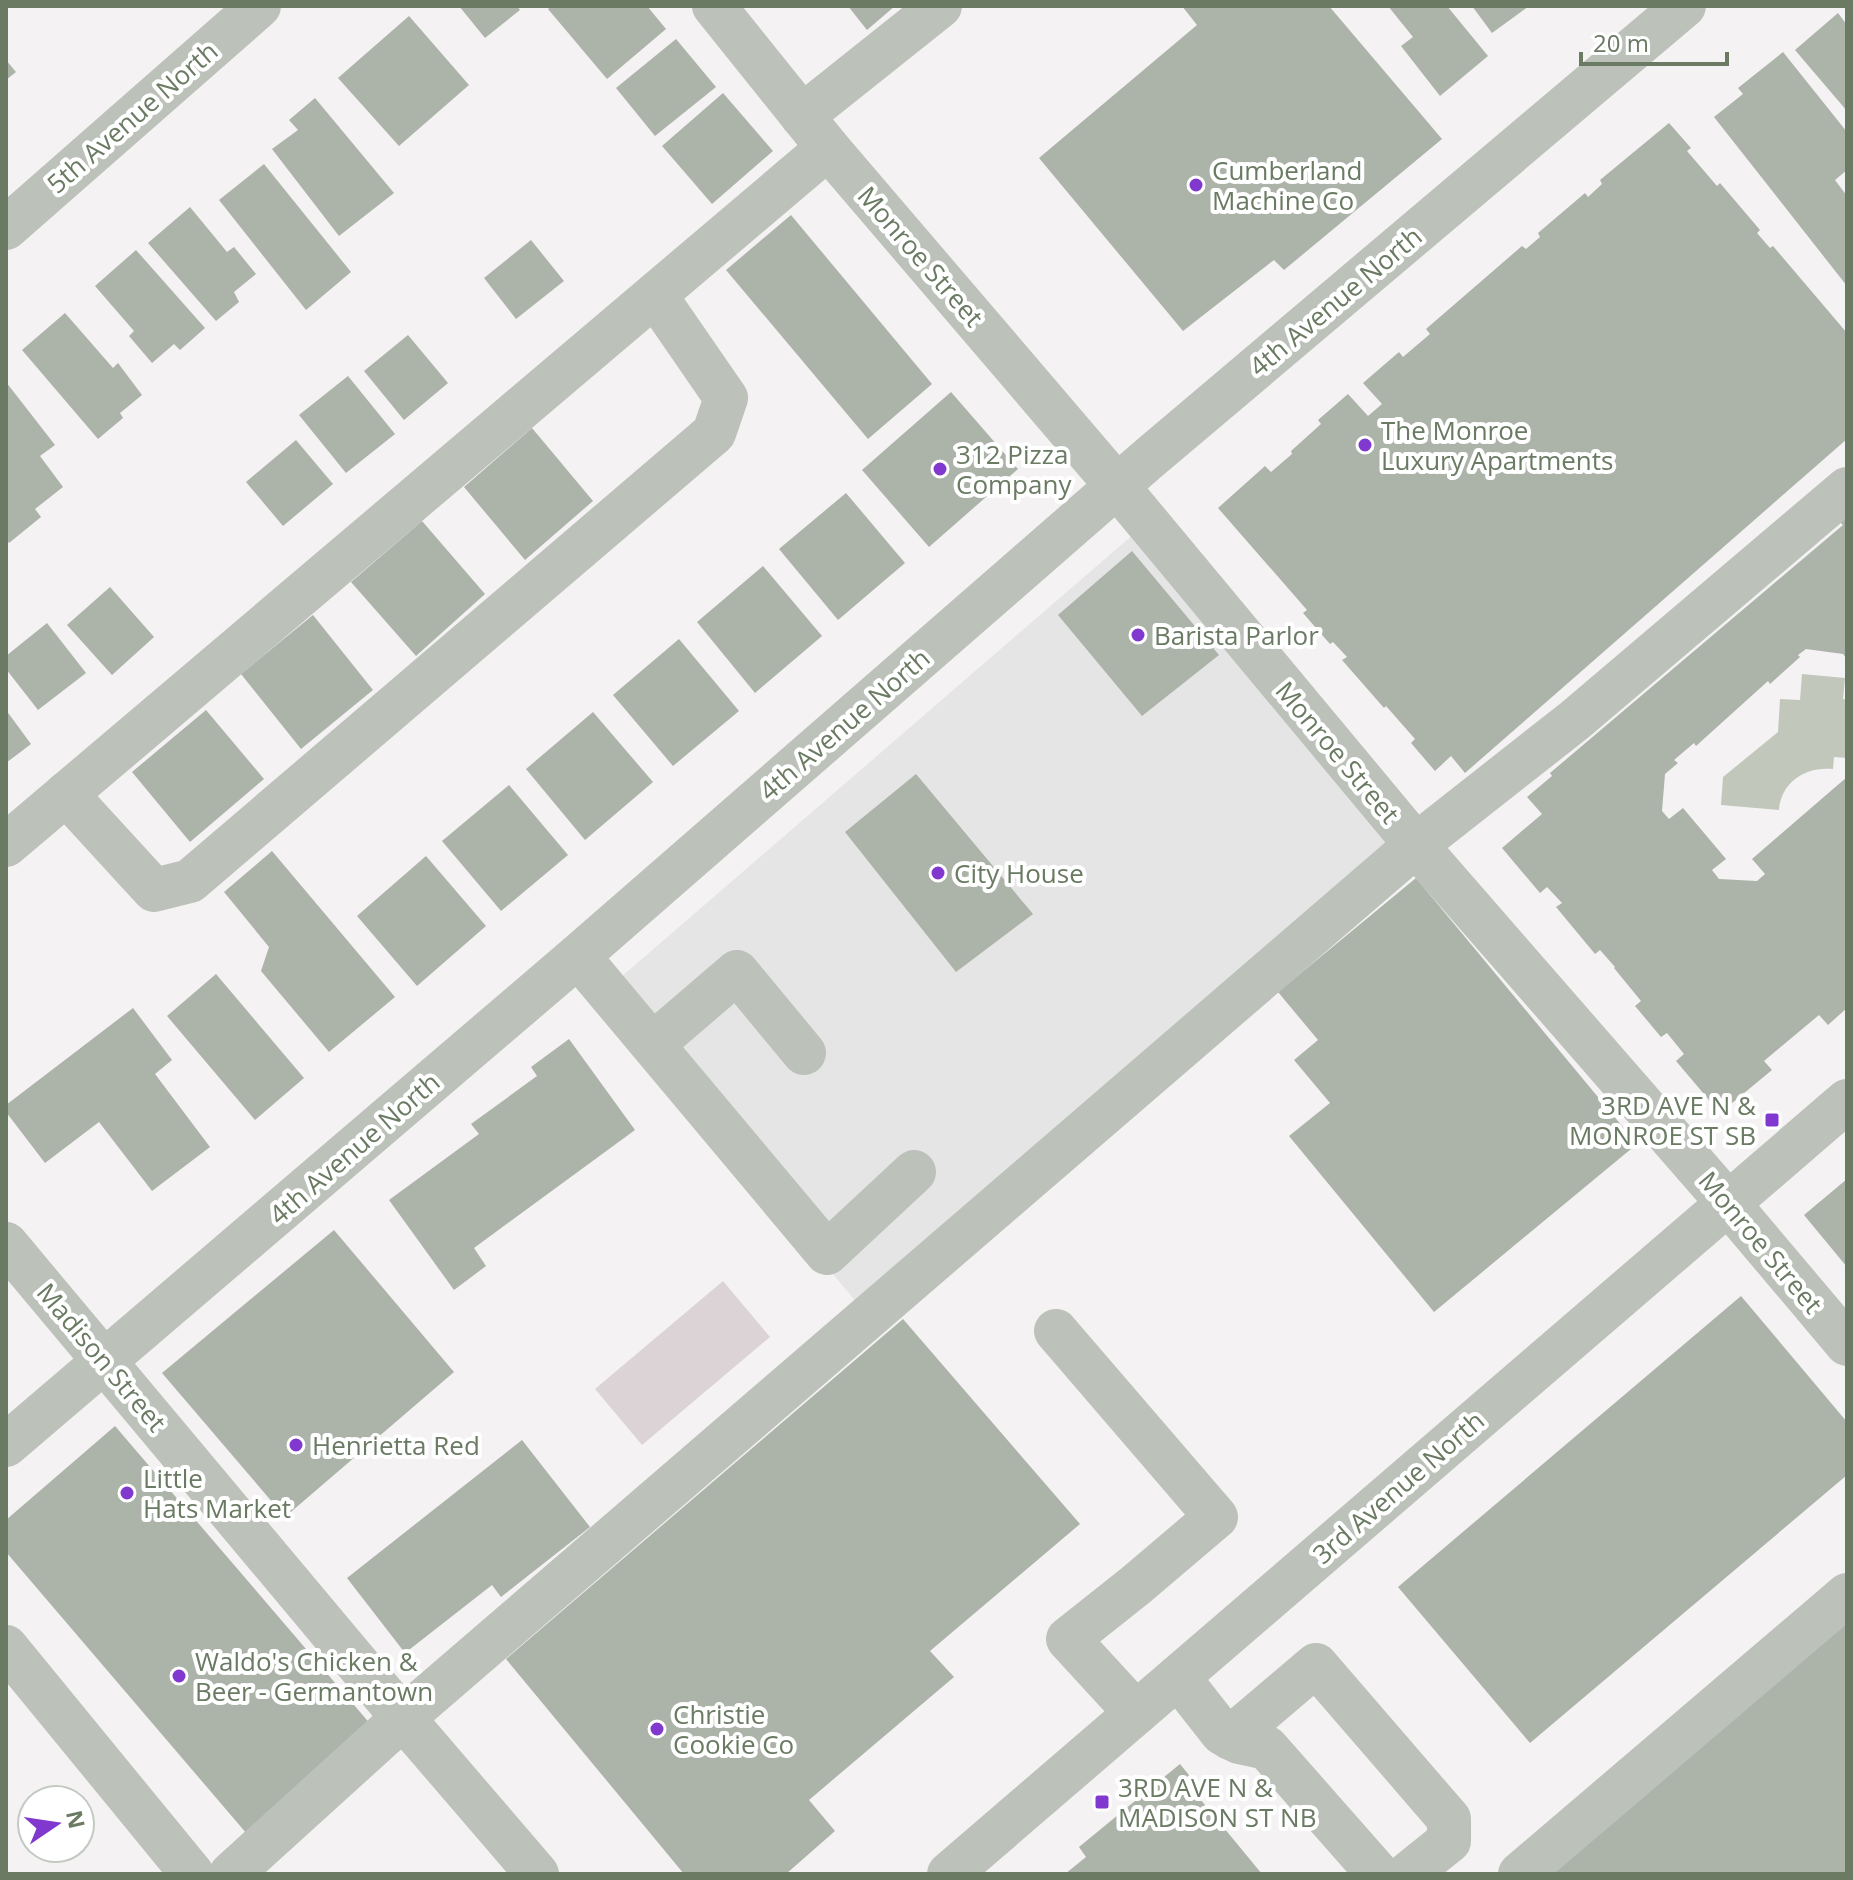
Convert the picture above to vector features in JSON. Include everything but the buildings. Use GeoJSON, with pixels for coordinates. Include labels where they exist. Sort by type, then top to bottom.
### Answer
{"type":"FeatureCollection","features":[{"type":"Feature","properties":{"kind":"street","name":"5th Avenue North"},"geometry":{"type":"LineString","coordinates":[[6,228],[259,6]]}},
{"type":"Feature","properties":{"kind":"street","name":"Monroe Street"},"geometry":{"type":"LineString","coordinates":[[714,6],[815,132],[1117,486],[1416,845],[1847,1344]]}},
{"type":"Feature","properties":{"kind":"street"},"geometry":{"type":"LineString","coordinates":[[6,845],[655,295],[940,6]]}},
{"type":"Feature","properties":{"kind":"street","name":"4th Avenue North"},"geometry":{"type":"LineString","coordinates":[[6,1445],[578,956],[1117,486],[1684,6]]}},
{"type":"Feature","properties":{"kind":"street"},"geometry":{"type":"LineString","coordinates":[[66,794],[154,890],[190,881],[714,433],[726,398],[655,295]]}},
{"type":"Feature","properties":{"kind":"street"},"geometry":{"type":"LineString","coordinates":[[231,1874],[403,1718],[1416,845],[1575,720],[1847,489]]}},
{"type":"Feature","properties":{"kind":"street"},"geometry":{"type":"LineString","coordinates":[[578,956],[827,1253],[914,1172]]}},
{"type":"Feature","properties":{"kind":"street"},"geometry":{"type":"LineString","coordinates":[[653,1044],[737,972],[804,1053]]}},
{"type":"Feature","properties":{"kind":"street","name":"3rd Avenue North"},"geometry":{"type":"LineString","coordinates":[[949,1874],[1847,1101]]}},
{"type":"Feature","properties":{"kind":"street","name":"Madison Street"},"geometry":{"type":"LineString","coordinates":[[6,1244],[537,1874]]}},
{"type":"Feature","properties":{"kind":"street"},"geometry":{"type":"LineString","coordinates":[[1056,1331],[1216,1517],[1068,1639],[1136,1713]]}},
{"type":"Feature","properties":{"kind":"street"},"geometry":{"type":"LineString","coordinates":[[1520,1874],[1847,1595]]}},
{"type":"Feature","properties":{"kind":"street"},"geometry":{"type":"LineString","coordinates":[[6,1647],[192,1874]]}},
{"type":"Feature","properties":{"kind":"street"},"geometry":{"type":"LineString","coordinates":[[1230,1738],[1316,1665],[1449,1819],[1449,1841],[1408,1874]]}},
{"type":"Feature","properties":{"kind":"street"},"geometry":{"type":"LineString","coordinates":[[1178,1677],[1222,1733],[1239,1742],[1267,1748],[1378,1874]]}},
{"type":"Feature","properties":{"kind":"shaded area"},"geometry":{"type":"Polygon","coordinates":[[[1135,533],[1399,849],[863,1310],[599,996],[1135,533]]]}},
{"type":"Feature","properties":{"kind":"shaded area"},"geometry":{"type":"Polygon","coordinates":[[[1802,674],[1845,678],[1843,699],[1847,700],[1847,758],[1834,757],[1833,769],[1813,770],[1797,778],[1784,791],[1779,810],[1721,805],[1723,777],[1778,732],[1780,699],[1800,700],[1802,674]]]}},
{"type":"Feature","properties":{"kind":"shaded area"},"geometry":{"type":"Polygon","coordinates":[[[723,1281],[770,1337],[642,1445],[595,1389],[723,1281]]]}},
{"type":"Feature","properties":{"kind":"place","name":"Cumberland Machine Co"},"geometry":{"type":"Point","coordinates":[1196,185]}},
{"type":"Feature","properties":{"kind":"place","name":"The Monroe Luxury Apartments"},"geometry":{"type":"Point","coordinates":[1365,445]}},
{"type":"Feature","properties":{"kind":"place","name":"312 Pizza Company"},"geometry":{"type":"Point","coordinates":[940,469]}},
{"type":"Feature","properties":{"kind":"place","name":"Barista Parlor"},"geometry":{"type":"Point","coordinates":[1138,635]}},
{"type":"Feature","properties":{"kind":"place","name":"City House"},"geometry":{"type":"Point","coordinates":[938,873]}},
{"type":"Feature","properties":{"kind":"place","name":"3RD AVE N & MONROE ST SB"},"geometry":{"type":"Point","coordinates":[1772,1120]}},
{"type":"Feature","properties":{"kind":"place","name":"Henrietta Red"},"geometry":{"type":"Point","coordinates":[296,1445]}},
{"type":"Feature","properties":{"kind":"place","name":"Little Hats Market"},"geometry":{"type":"Point","coordinates":[127,1493]}},
{"type":"Feature","properties":{"kind":"place","name":"Waldo's Chicken & Beer - Germantown"},"geometry":{"type":"Point","coordinates":[179,1676]}},
{"type":"Feature","properties":{"kind":"place","name":"Christie Cookie Co"},"geometry":{"type":"Point","coordinates":[657,1729]}},
{"type":"Feature","properties":{"kind":"place","name":"3RD AVE N & MADISON ST NB"},"geometry":{"type":"Point","coordinates":[1102,1802]}}]}
